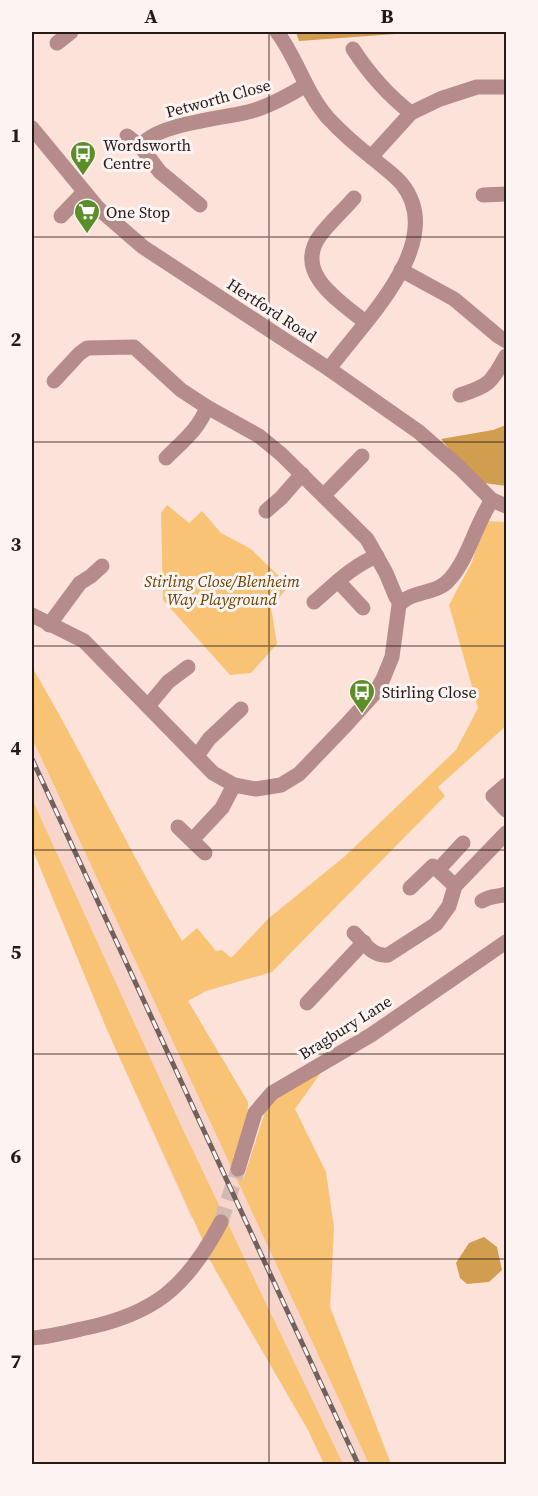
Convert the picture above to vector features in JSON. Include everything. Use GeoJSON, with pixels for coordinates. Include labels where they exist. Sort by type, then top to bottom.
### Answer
{"type":"FeatureCollection","features":[{"type":"Feature","properties":{"kind":"street"},"geometry":{"type":"LineString","coordinates":[[57,43],[71,32]]}},
{"type":"Feature","properties":{"kind":"street"},"geometry":{"type":"LineString","coordinates":[[277,32],[325,115],[403,185],[414,207],[416,224],[410,253],[390,289],[329,369]]}},
{"type":"Feature","properties":{"kind":"street"},"geometry":{"type":"LineString","coordinates":[[353,49],[374,66],[401,105],[411,113]]}},
{"type":"Feature","properties":{"kind":"street","name":"Petworth Close"},"geometry":{"type":"LineString","coordinates":[[141,147],[144,141],[165,130],[250,111],[278,102],[306,85]]}},
{"type":"Feature","properties":{"kind":"street"},"geometry":{"type":"LineString","coordinates":[[371,157],[411,113],[440,99],[477,87],[507,87]]}},
{"type":"Feature","properties":{"kind":"street","name":"Hertford Road"},"geometry":{"type":"LineString","coordinates":[[32,128],[98,208],[143,247],[329,369],[419,432],[492,500],[507,506]]}},
{"type":"Feature","properties":{"kind":"street"},"geometry":{"type":"LineString","coordinates":[[127,136],[141,147],[160,172],[190,188],[200,205]]}},
{"type":"Feature","properties":{"kind":"street"},"geometry":{"type":"LineString","coordinates":[[61,216],[84,192]]}},
{"type":"Feature","properties":{"kind":"street"},"geometry":{"type":"LineString","coordinates":[[483,195],[503,199]]}},
{"type":"Feature","properties":{"kind":"street"},"geometry":{"type":"LineString","coordinates":[[354,198],[344,218],[319,236],[312,249],[312,268],[318,282],[365,322]]}},
{"type":"Feature","properties":{"kind":"street"},"geometry":{"type":"LineString","coordinates":[[401,270],[454,299],[507,341]]}},
{"type":"Feature","properties":{"kind":"street"},"geometry":{"type":"LineString","coordinates":[[54,381],[87,348],[95,346],[135,347],[166,377],[207,407],[259,436],[324,495],[367,539],[400,602]]}},
{"type":"Feature","properties":{"kind":"street"},"geometry":{"type":"LineString","coordinates":[[460,395],[495,387],[507,356]]}},
{"type":"Feature","properties":{"kind":"street"},"geometry":{"type":"LineString","coordinates":[[166,458],[195,430],[207,407]]}},
{"type":"Feature","properties":{"kind":"street"},"geometry":{"type":"LineString","coordinates":[[324,495],[342,468],[362,456]]}},
{"type":"Feature","properties":{"kind":"street"},"geometry":{"type":"LineString","coordinates":[[266,512],[285,504],[302,474]]}},
{"type":"Feature","properties":{"kind":"street"},"geometry":{"type":"LineString","coordinates":[[32,615],[84,641],[213,773],[234,785],[256,789],[280,784],[299,774],[375,693],[389,668],[395,636],[396,613],[400,602],[437,588],[448,581],[462,561],[484,511],[492,500]]}},
{"type":"Feature","properties":{"kind":"street"},"geometry":{"type":"LineString","coordinates":[[314,602],[354,568],[377,556]]}},
{"type":"Feature","properties":{"kind":"street"},"geometry":{"type":"LineString","coordinates":[[49,625],[80,582],[102,566]]}},
{"type":"Feature","properties":{"kind":"street"},"geometry":{"type":"LineString","coordinates":[[338,581],[363,608]]}},
{"type":"Feature","properties":{"kind":"street"},"geometry":{"type":"LineString","coordinates":[[148,706],[164,679],[188,667]]}},
{"type":"Feature","properties":{"kind":"street"},"geometry":{"type":"LineString","coordinates":[[197,756],[209,739],[241,709]]}},
{"type":"Feature","properties":{"kind":"street"},"geometry":{"type":"LineString","coordinates":[[193,839],[222,808],[234,785]]}},
{"type":"Feature","properties":{"kind":"street"},"geometry":{"type":"LineString","coordinates":[[507,785],[494,796],[507,810]]}},
{"type":"Feature","properties":{"kind":"street"},"geometry":{"type":"LineString","coordinates":[[178,826],[205,853]]}},
{"type":"Feature","properties":{"kind":"street"},"geometry":{"type":"LineString","coordinates":[[307,1003],[359,937],[380,956],[388,955],[441,919],[449,906],[455,886],[507,833]]}},
{"type":"Feature","properties":{"kind":"street"},"geometry":{"type":"LineString","coordinates":[[438,870],[463,843]]}},
{"type":"Feature","properties":{"kind":"street"},"geometry":{"type":"LineString","coordinates":[[410,888],[433,866],[455,886]]}},
{"type":"Feature","properties":{"kind":"street"},"geometry":{"type":"LineString","coordinates":[[482,901],[491,896],[500,897],[507,894]]}},
{"type":"Feature","properties":{"kind":"street","name":"Bragbury Lane"},"geometry":{"type":"LineString","coordinates":[[238,1169],[255,1113],[272,1094],[370,1035],[507,942]]}},
{"type":"Feature","properties":{"kind":"street"},"geometry":{"type":"LineString","coordinates":[[32,1338],[103,1325],[131,1316],[156,1303],[184,1278],[200,1258],[221,1222]]}},
{"type":"Feature","properties":{"kind":"shaded area"},"geometry":{"type":"Polygon","coordinates":[[[296,32],[423,32],[299,41],[296,32]]]}},
{"type":"Feature","properties":{"kind":"shaded area"},"geometry":{"type":"Polygon","coordinates":[[[506,425],[506,486],[477,482],[441,439],[493,430],[506,425]]]}},
{"type":"Feature","properties":{"kind":"shaded area"},"geometry":{"type":"Polygon","coordinates":[[[32,705],[188,1001],[248,1102],[238,1149],[233,1157],[243,1180],[330,1307],[391,1464],[324,1464],[308,1430],[214,1269],[223,1227],[191,1218],[108,1032],[32,848],[32,705]]]}},
{"type":"Feature","properties":{"kind":"shaded area"},"geometry":{"type":"Polygon","coordinates":[[[484,1237],[497,1247],[502,1270],[489,1282],[467,1284],[460,1278],[456,1263],[469,1243],[484,1237]]]}},
{"type":"Feature","properties":{"kind":"green space","name":"Stirling Close/Blenheim Way Playground"},"geometry":{"type":"Polygon","coordinates":[[[167,505],[189,523],[202,511],[221,533],[251,549],[289,586],[271,607],[277,644],[251,673],[230,675],[163,600],[161,513],[167,505]]]}},
{"type":"Feature","properties":{"kind":"green space"},"geometry":{"type":"Polygon","coordinates":[[[485,521],[506,522],[506,726],[438,787],[445,796],[272,972],[206,991],[188,1001],[248,1102],[244,1131],[233,1157],[243,1180],[265,1112],[271,1102],[325,1067],[295,1109],[326,1172],[334,1228],[330,1307],[391,1464],[369,1464],[32,738],[32,667],[182,941],[197,928],[216,951],[222,950],[231,958],[269,918],[344,857],[456,750],[478,708],[449,605],[472,562],[485,521]]]}},
{"type":"Feature","properties":{"kind":"green space"},"geometry":{"type":"Polygon","coordinates":[[[32,799],[184,1132],[343,1464],[324,1464],[308,1430],[207,1255],[204,1243],[108,1032],[32,848],[32,799]]]}},
{"type":"Feature","properties":{"kind":"tunnel"},"geometry":{"type":"LineString","coordinates":[[221,1222],[238,1169]]}},
{"type":"Feature","properties":{"kind":"railway"},"geometry":{"type":"LineString","coordinates":[[32,759],[358,1464]]}},
{"type":"Feature","properties":{"kind":"place","name":"Wordsworth Centre"},"geometry":{"type":"Point","coordinates":[83,177]}},
{"type":"Feature","properties":{"kind":"place","name":"One Stop"},"geometry":{"type":"Point","coordinates":[87,235]}},
{"type":"Feature","properties":{"kind":"place","name":"Stirling Close"},"geometry":{"type":"Point","coordinates":[362,715]}}]}
